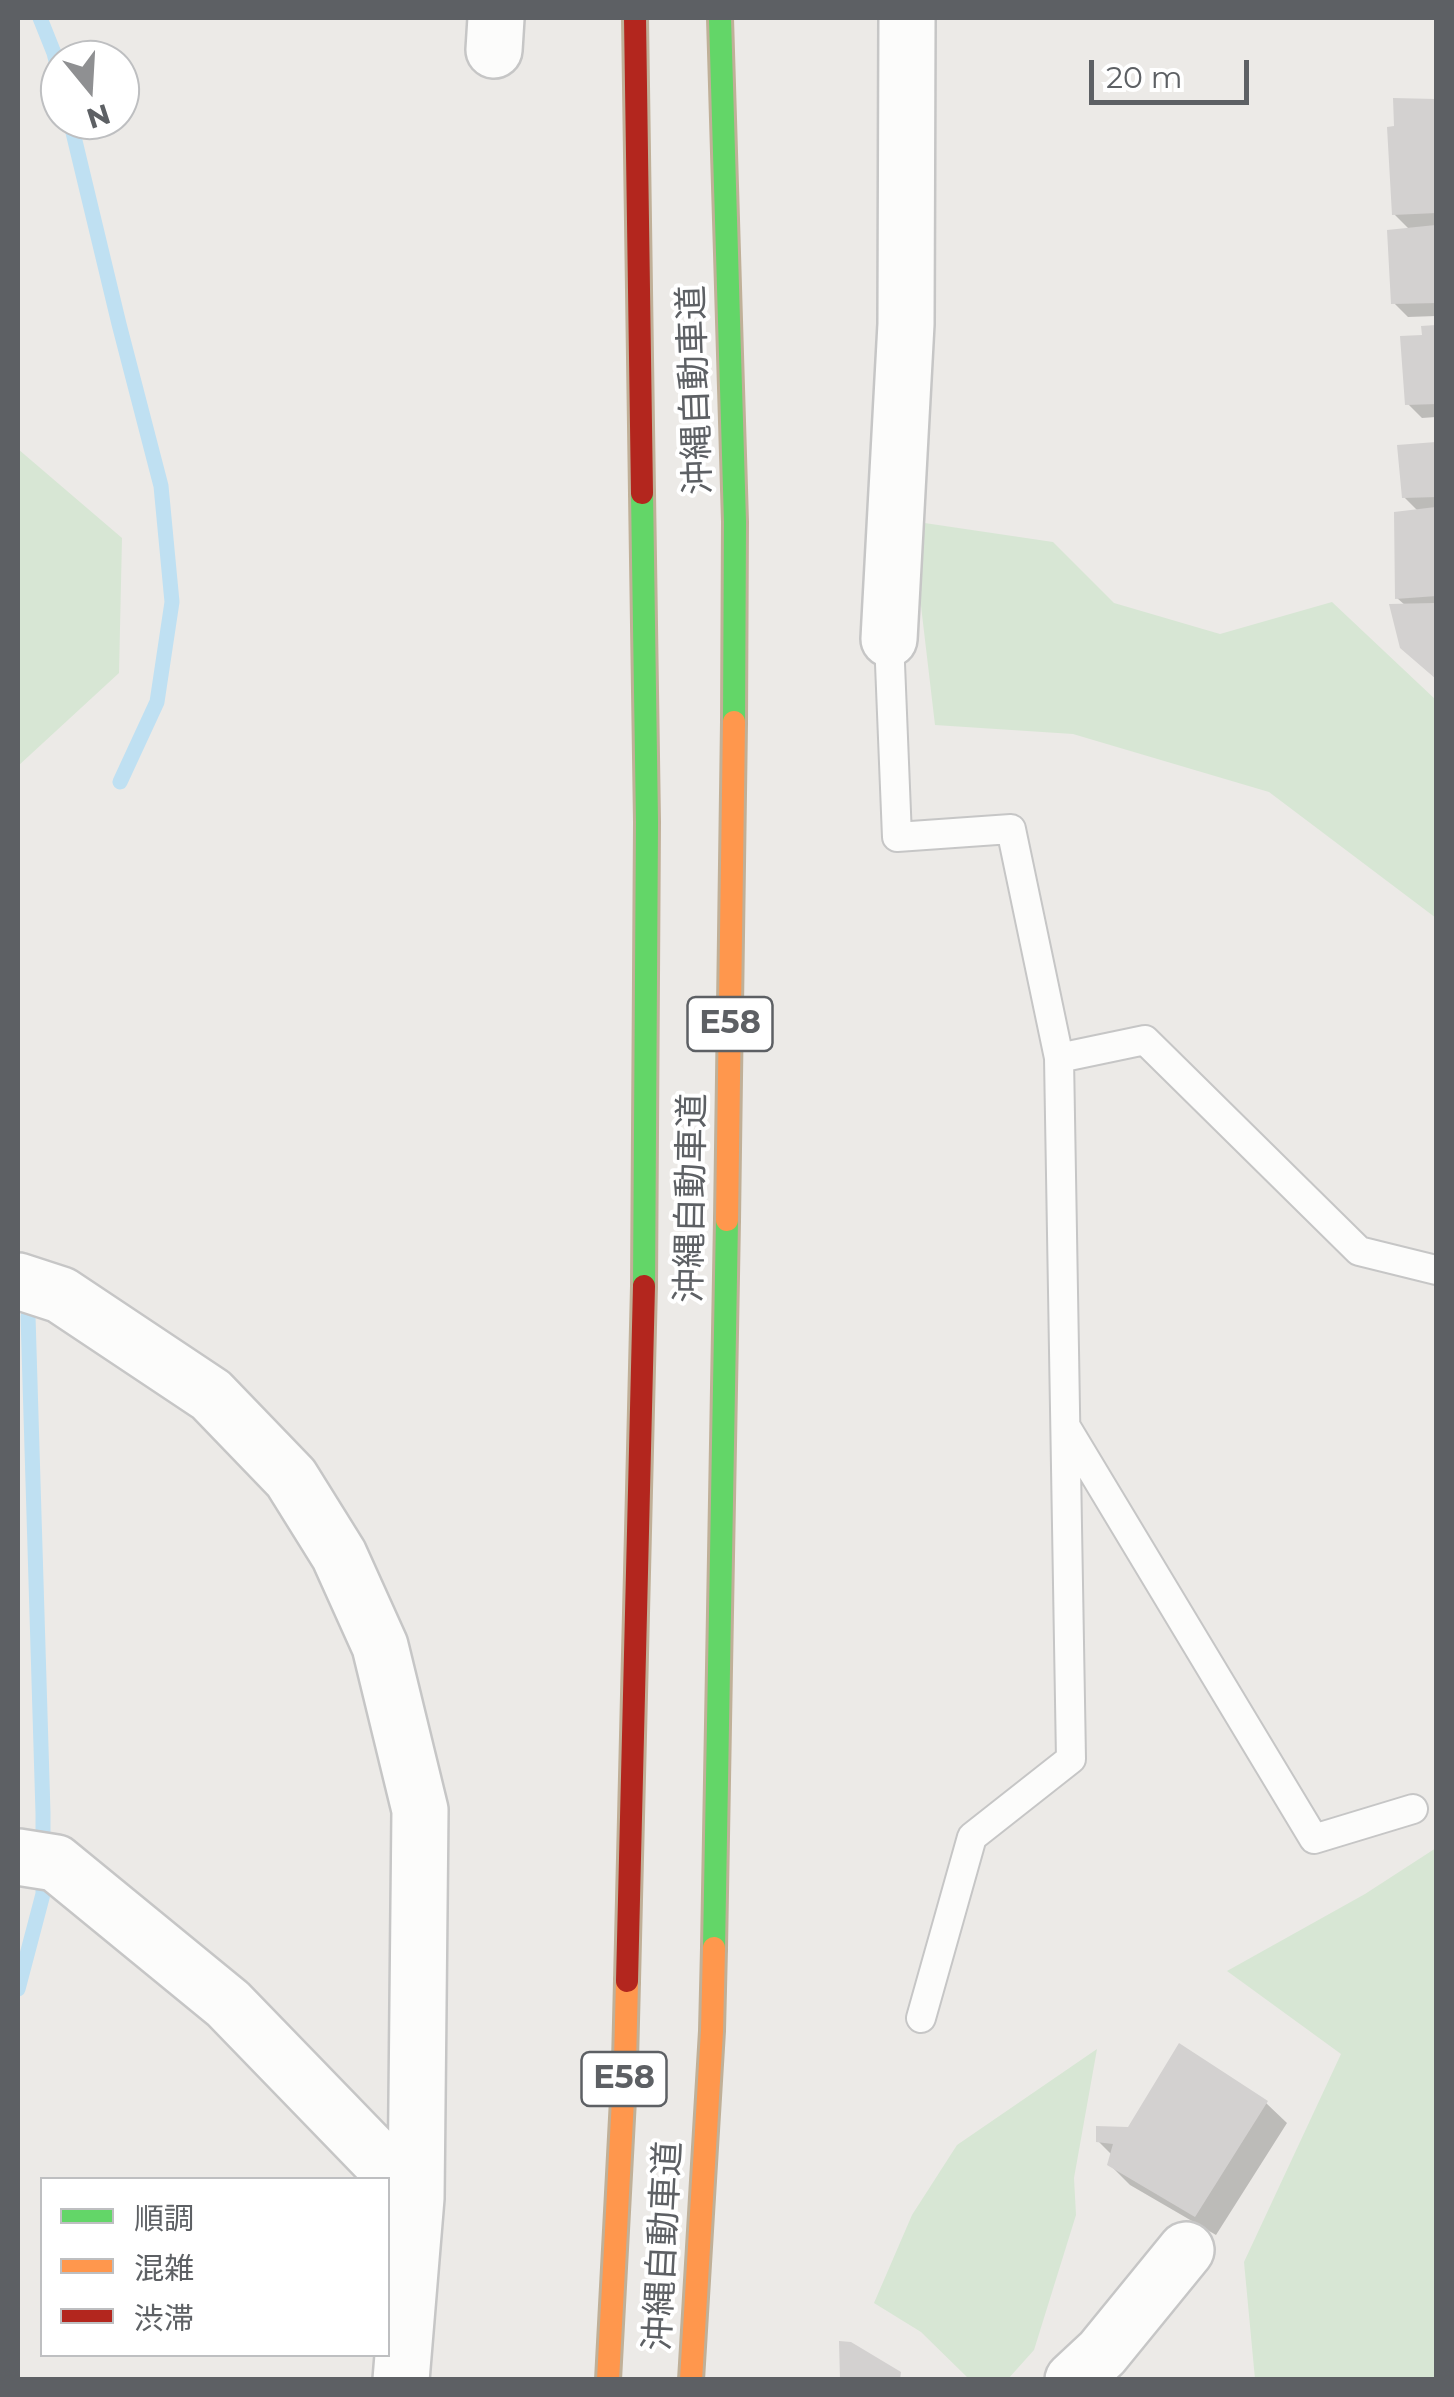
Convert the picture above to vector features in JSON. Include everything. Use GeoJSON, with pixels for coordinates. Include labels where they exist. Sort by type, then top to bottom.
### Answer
{"type":"FeatureCollection","features":[{"type":"Feature","properties":{"kind":"highway","name":"沖縄自動車道"},"geometry":{"type":"LineString","coordinates":[[608,2380],[626,2043],[644,1301],[647,822],[634,18]]}},
{"type":"Feature","properties":{"kind":"highway","name":"沖縄自動車道"},"geometry":{"type":"LineString","coordinates":[[692,2380],[712,2031],[734,824],[734,522],[720,18]]}},
{"type":"Feature","properties":{"kind":"street"},"geometry":{"type":"LineString","coordinates":[[889,639],[906,324],[907,18]]}},
{"type":"Feature","properties":{"kind":"street"},"geometry":{"type":"LineString","coordinates":[[18,1281],[61,1295],[211,1395],[290,1478],[338,1555],[380,1646],[420,1810],[416,2198],[402,2380]]}},
{"type":"Feature","properties":{"kind":"street"},"geometry":{"type":"LineString","coordinates":[[37,1860],[228,2004],[416,2198]]}},
{"type":"Feature","properties":{"kind":"street"},"geometry":{"type":"LineString","coordinates":[[1072,2380],[1102,2353],[1186,2250]]}},
{"type":"Feature","properties":{"kind":"lane"},"geometry":{"type":"LineString","coordinates":[[889,639],[897,837],[1011,829],[1059,1058],[1071,1759],[972,1837],[921,2018]]}},
{"type":"Feature","properties":{"kind":"lane"},"geometry":{"type":"LineString","coordinates":[[1059,1058],[1146,1040],[1358,1251],[1436,1270]]}},
{"type":"Feature","properties":{"kind":"lane"},"geometry":{"type":"LineString","coordinates":[[1065,1426],[1314,1839],[1413,1809]]}},
{"type":"Feature","properties":{"kind":"green space"},"geometry":{"type":"Polygon","coordinates":[[[18,449],[122,538],[119,673],[18,766],[18,449]]]}},
{"type":"Feature","properties":{"kind":"green space"},"geometry":{"type":"Polygon","coordinates":[[[911,521],[1053,542],[1114,603],[1220,634],[1332,602],[1436,700],[1436,918],[1269,792],[1073,734],[935,725],[911,521]]]}},
{"type":"Feature","properties":{"kind":"green space"},"geometry":{"type":"Polygon","coordinates":[[[1436,1848],[1436,2379],[1255,2379],[1244,2262],[1341,2054],[1227,1971],[1365,1894],[1436,1848]]]}},
{"type":"Feature","properties":{"kind":"green space"},"geometry":{"type":"Polygon","coordinates":[[[1097,2049],[1074,2178],[1076,2215],[1034,2350],[1008,2379],[969,2379],[921,2332],[874,2303],[912,2215],[957,2145],[1097,2049]]]}},
{"type":"Feature","properties":{"kind":"building"},"geometry":{"type":"Polygon","coordinates":[[[1393,98],[1436,99],[1436,213],[1392,215],[1387,127],[1394,126],[1393,98]]]}},
{"type":"Feature","properties":{"kind":"building"},"geometry":{"type":"Polygon","coordinates":[[[1436,225],[1436,303],[1391,304],[1387,230],[1436,225]]]}},
{"type":"Feature","properties":{"kind":"building"},"geometry":{"type":"Polygon","coordinates":[[[1436,325],[1436,404],[1405,405],[1400,336],[1422,335],[1421,326],[1436,325]]]}},
{"type":"Feature","properties":{"kind":"building"},"geometry":{"type":"Polygon","coordinates":[[[1436,442],[1436,497],[1402,498],[1397,445],[1436,442]]]}},
{"type":"Feature","properties":{"kind":"building"},"geometry":{"type":"Polygon","coordinates":[[[1436,507],[1436,596],[1395,599],[1394,512],[1436,507]]]}},
{"type":"Feature","properties":{"kind":"building"},"geometry":{"type":"Polygon","coordinates":[[[1436,603],[1436,679],[1400,648],[1389,604],[1436,603]]]}},
{"type":"Feature","properties":{"kind":"building"},"geometry":{"type":"Polygon","coordinates":[[[1179,2043],[1268,2101],[1195,2217],[1107,2165],[1113,2144],[1096,2142],[1096,2126],[1128,2127],[1179,2043]]]}},
{"type":"Feature","properties":{"kind":"building"},"geometry":{"type":"Polygon","coordinates":[[[839,2341],[851,2342],[901,2372],[900,2380],[840,2380],[839,2341]]]}},
{"type":"Feature","properties":{"kind":"waterway"},"geometry":{"type":"LineString","coordinates":[[40,18],[49,40]]}},
{"type":"Feature","properties":{"kind":"waterway"},"geometry":{"type":"LineString","coordinates":[[75,140],[161,486],[172,602],[157,702],[120,782]]}},
{"type":"Feature","properties":{"kind":"waterway"},"geometry":{"type":"LineString","coordinates":[[18,1989],[43,1894],[28,1316]]}},
{"type":"Feature","properties":{"kind":"traffic: fast"},"geometry":{"type":"LineString","coordinates":[[720,18],[735,522],[734,722]]}},
{"type":"Feature","properties":{"kind":"traffic: fast"},"geometry":{"type":"LineString","coordinates":[[642,493],[647,822],[644,1286]]}},
{"type":"Feature","properties":{"kind":"traffic: fast"},"geometry":{"type":"LineString","coordinates":[[714,1948],[727,1220]]}},
{"type":"Feature","properties":{"kind":"traffic: slow"},"geometry":{"type":"LineString","coordinates":[[727,1220],[734,722]]}},
{"type":"Feature","properties":{"kind":"traffic: slow"},"geometry":{"type":"LineString","coordinates":[[691,2380],[714,1948]]}},
{"type":"Feature","properties":{"kind":"traffic: slow"},"geometry":{"type":"LineString","coordinates":[[608,2380],[627,1981]]}},
{"type":"Feature","properties":{"kind":"traffic: jam"},"geometry":{"type":"LineString","coordinates":[[635,18],[642,493]]}},
{"type":"Feature","properties":{"kind":"traffic: jam"},"geometry":{"type":"LineString","coordinates":[[627,1981],[644,1286]]}}]}
